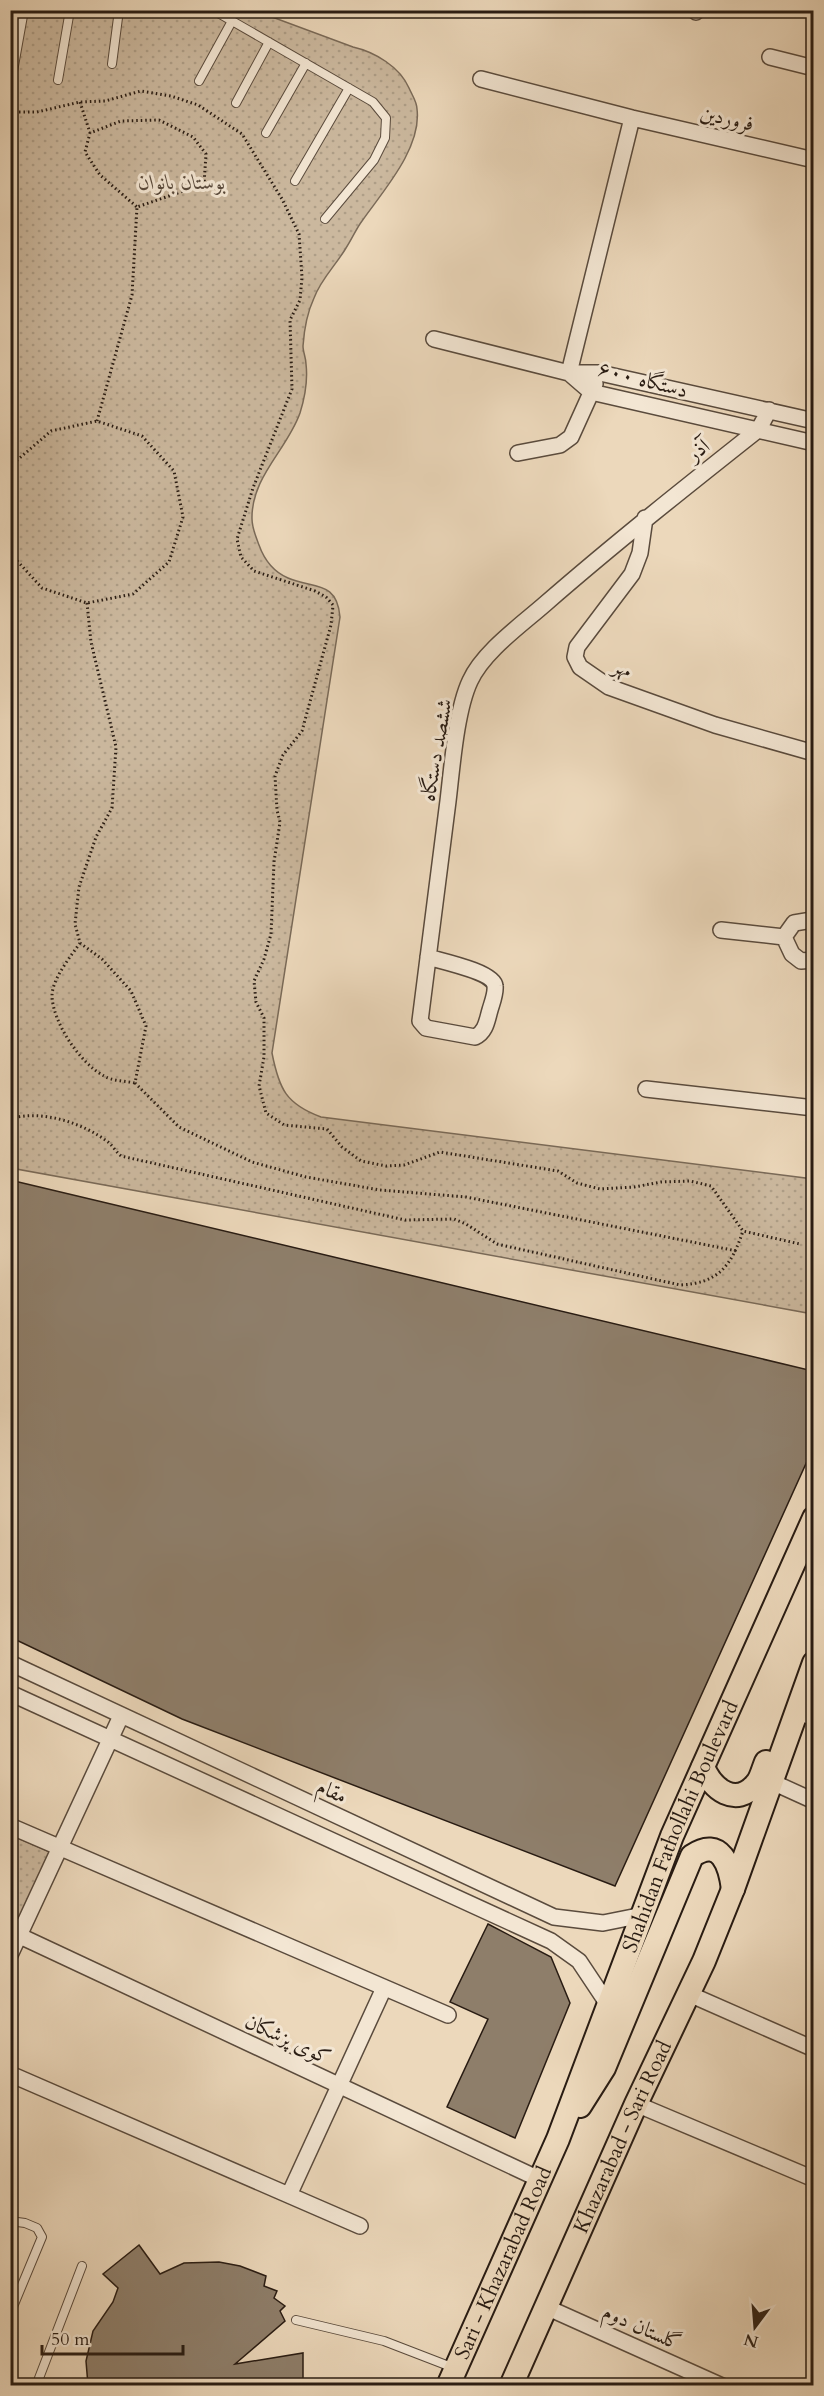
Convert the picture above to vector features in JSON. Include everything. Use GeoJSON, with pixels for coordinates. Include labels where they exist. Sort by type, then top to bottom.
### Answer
{"type":"FeatureCollection","features":[{"type":"Feature","properties":{"kind":"main road","name":"Shahidan Fathollahi Boulevard"},"geometry":{"type":"LineString","coordinates":[[558,2139],[607,2003],[672,1836],[813,1518]]}},
{"type":"Feature","properties":{"kind":"main road"},"geometry":{"type":"LineString","coordinates":[[703,1767],[711,1783],[720,1791],[734,1796],[747,1792],[757,1783],[805,1666],[813,1654]]}},
{"type":"Feature","properties":{"kind":"main road"},"geometry":{"type":"LineString","coordinates":[[733,1889],[770,1781],[804,1718],[813,1663]]}},
{"type":"Feature","properties":{"kind":"main road"},"geometry":{"type":"LineString","coordinates":[[558,2139],[604,2068],[692,1856],[701,1850],[714,1851],[724,1857],[730,1867],[733,1889]]}},
{"type":"Feature","properties":{"kind":"main road","name":"Khazarabad - Sari Road"},"geometry":{"type":"LineString","coordinates":[[511,2385],[636,2104],[689,1994],[733,1889]]}},
{"type":"Feature","properties":{"kind":"main road","name":"Sari - Khazarabad Road"},"geometry":{"type":"LineString","coordinates":[[451,2377],[558,2139]]}},
{"type":"Feature","properties":{"kind":"street"},"geometry":{"type":"LineString","coordinates":[[770,57],[813,68]]}},
{"type":"Feature","properties":{"kind":"street","name":"فروردین"},"geometry":{"type":"LineString","coordinates":[[482,80],[813,160]]}},
{"type":"Feature","properties":{"kind":"street"},"geometry":{"type":"LineString","coordinates":[[434,339],[569,373],[632,118]]}},
{"type":"Feature","properties":{"kind":"street","name":"۶۰۰ دستگاه"},"geometry":{"type":"LineString","coordinates":[[569,373],[600,373],[813,421]]}},
{"type":"Feature","properties":{"kind":"street","name":"۶۰۰ دستگاه"},"geometry":{"type":"LineString","coordinates":[[569,373],[591,392],[813,443]]}},
{"type":"Feature","properties":{"kind":"street"},"geometry":{"type":"LineString","coordinates":[[518,453],[560,445],[571,437],[600,373]]}},
{"type":"Feature","properties":{"kind":"street","name":"آذر"},"geometry":{"type":"LineString","coordinates":[[645,518],[759,429],[769,410]]}},
{"type":"Feature","properties":{"kind":"street","name":"مهر"},"geometry":{"type":"LineString","coordinates":[[645,518],[637,562],[632,574],[577,647],[576,657],[579,667],[609,687],[715,725],[813,753]]}},
{"type":"Feature","properties":{"kind":"street","name":"ششصد دستگاه"},"geometry":{"type":"LineString","coordinates":[[428,957],[484,974],[493,980],[495,987],[481,1035],[475,1037],[426,1028],[420,1022],[428,957],[458,730],[470,681],[501,642],[645,518]]}},
{"type":"Feature","properties":{"kind":"street"},"geometry":{"type":"LineString","coordinates":[[784,937],[794,923],[812,920],[813,922]]}},
{"type":"Feature","properties":{"kind":"street"},"geometry":{"type":"LineString","coordinates":[[721,930],[784,937]]}},
{"type":"Feature","properties":{"kind":"street"},"geometry":{"type":"LineString","coordinates":[[784,937],[792,954],[801,961],[813,960]]}},
{"type":"Feature","properties":{"kind":"street"},"geometry":{"type":"LineString","coordinates":[[646,1089],[813,1108]]}},
{"type":"Feature","properties":{"kind":"street","name":"مقام"},"geometry":{"type":"LineString","coordinates":[[10,1664],[554,1917],[603,1923],[643,1915]]}},
{"type":"Feature","properties":{"kind":"street"},"geometry":{"type":"LineString","coordinates":[[10,1693],[551,1941],[579,1961],[607,2003]]}},
{"type":"Feature","properties":{"kind":"street"},"geometry":{"type":"LineString","coordinates":[[10,1956],[121,1716]]}},
{"type":"Feature","properties":{"kind":"street"},"geometry":{"type":"LineString","coordinates":[[770,1781],[813,1801]]}},
{"type":"Feature","properties":{"kind":"street"},"geometry":{"type":"LineString","coordinates":[[10,1826],[448,2015]]}},
{"type":"Feature","properties":{"kind":"street","name":"کوی پزشکان"},"geometry":{"type":"LineString","coordinates":[[20,1936],[540,2179]]}},
{"type":"Feature","properties":{"kind":"street"},"geometry":{"type":"LineString","coordinates":[[289,2195],[384,1988]]}},
{"type":"Feature","properties":{"kind":"street"},"geometry":{"type":"LineString","coordinates":[[689,1994],[813,2049]]}},
{"type":"Feature","properties":{"kind":"street"},"geometry":{"type":"LineString","coordinates":[[10,2074],[360,2226]]}},
{"type":"Feature","properties":{"kind":"street"},"geometry":{"type":"LineString","coordinates":[[636,2104],[813,2180]]}},
{"type":"Feature","properties":{"kind":"street","name":"گلستان دوم"},"geometry":{"type":"LineString","coordinates":[[546,2307],[722,2385]]}},
{"type":"Feature","properties":{"kind":"lane"},"geometry":{"type":"LineString","coordinates":[[10,88],[24,10]]}},
{"type":"Feature","properties":{"kind":"lane"},"geometry":{"type":"LineString","coordinates":[[58,80],[70,10]]}},
{"type":"Feature","properties":{"kind":"lane"},"geometry":{"type":"LineString","coordinates":[[112,64],[120,10]]}},
{"type":"Feature","properties":{"kind":"lane"},"geometry":{"type":"LineString","coordinates":[[213,10],[373,102],[386,118],[385,138],[374,160],[325,219]]}},
{"type":"Feature","properties":{"kind":"lane"},"geometry":{"type":"LineString","coordinates":[[199,81],[232,21]]}},
{"type":"Feature","properties":{"kind":"lane"},"geometry":{"type":"LineString","coordinates":[[236,103],[269,42]]}},
{"type":"Feature","properties":{"kind":"lane"},"geometry":{"type":"LineString","coordinates":[[266,134],[306,63]]}},
{"type":"Feature","properties":{"kind":"lane"},"geometry":{"type":"LineString","coordinates":[[295,181],[350,88]]}},
{"type":"Feature","properties":{"kind":"lane"},"geometry":{"type":"LineString","coordinates":[[10,2221],[25,2223],[37,2228],[42,2237],[10,2314]]}},
{"type":"Feature","properties":{"kind":"lane"},"geometry":{"type":"LineString","coordinates":[[36,2385],[82,2266]]}},
{"type":"Feature","properties":{"kind":"lane"},"geometry":{"type":"LineString","coordinates":[[296,2320],[384,2342],[451,2377]]}},
{"type":"Feature","properties":{"kind":"path"},"geometry":{"type":"LineString","coordinates":[[10,112],[37,112],[80,102],[105,101],[141,91],[171,96],[198,105],[242,134],[282,199],[299,234],[302,277],[300,300],[290,320],[292,389],[253,488],[237,539],[241,557],[254,571],[315,591],[326,597],[333,605],[331,625],[302,731],[283,755],[275,776],[280,822],[274,862],[271,934],[264,959],[254,981],[256,1002],[264,1018],[264,1057],[259,1086],[266,1113],[284,1125],[327,1129],[342,1147],[361,1161],[386,1166],[405,1165],[440,1152],[558,1171],[578,1183],[600,1189],[634,1187],[661,1182],[700,1183],[711,1186],[743,1232],[800,1244]]}},
{"type":"Feature","properties":{"kind":"path"},"geometry":{"type":"LineString","coordinates":[[80,102],[90,133],[85,152],[100,176],[137,207]]}},
{"type":"Feature","properties":{"kind":"path"},"geometry":{"type":"LineString","coordinates":[[90,133],[121,121],[159,120],[193,136],[206,154],[204,184],[137,207]]}},
{"type":"Feature","properties":{"kind":"path"},"geometry":{"type":"LineString","coordinates":[[97,421],[132,295],[137,207]]}},
{"type":"Feature","properties":{"kind":"path"},"geometry":{"type":"LineString","coordinates":[[10,477],[15,462],[51,431],[97,421],[142,436],[174,471],[183,517],[169,562],[133,594],[87,603],[42,588],[10,553]]}},
{"type":"Feature","properties":{"kind":"path"},"geometry":{"type":"LineString","coordinates":[[87,603],[91,642],[116,747],[112,808],[96,837],[79,887],[75,924],[80,943],[102,959],[131,991],[146,1026],[135,1083]]}},
{"type":"Feature","properties":{"kind":"path"},"geometry":{"type":"LineString","coordinates":[[80,943],[61,969],[52,995],[66,1038],[87,1063],[105,1077],[135,1083],[179,1127],[252,1162],[306,1177],[380,1190],[466,1197],[737,1251]]}},
{"type":"Feature","properties":{"kind":"path"},"geometry":{"type":"LineString","coordinates":[[10,1119],[36,1116],[63,1121],[81,1126],[101,1137],[111,1144],[121,1156],[405,1220],[454,1219],[497,1244],[680,1285],[696,1284],[717,1275],[730,1263],[737,1251],[743,1232]]}},
{"type":"Feature","properties":{"kind":"green space","name":"بوستان بانوان"},"geometry":{"type":"Polygon","coordinates":[[[10,11],[256,11],[378,57],[400,73],[416,104],[417,124],[407,154],[317,291],[312,303],[303,348],[307,377],[302,407],[287,439],[263,477],[253,504],[253,529],[267,560],[274,569],[288,578],[329,591],[338,605],[340,617],[272,1053],[281,1086],[292,1101],[321,1117],[813,1179],[813,1314],[11,1168],[10,11]]]}},
{"type":"Feature","properties":{"kind":"green space"},"geometry":{"type":"Polygon","coordinates":[[[11,1835],[57,1855],[11,1954],[11,1835]]]}},
{"type":"Feature","properties":{"kind":"building"},"geometry":{"type":"Polygon","coordinates":[[[10,1180],[813,1371],[813,1448],[615,1886],[182,1719],[10,1637],[10,1180]]]}},
{"type":"Feature","properties":{"kind":"building"},"geometry":{"type":"Polygon","coordinates":[[[488,1924],[551,1957],[570,2003],[515,2138],[447,2107],[488,2019],[450,2002],[488,1924]]]}},
{"type":"Feature","properties":{"kind":"building"},"geometry":{"type":"Polygon","coordinates":[[[139,2245],[160,2274],[184,2263],[219,2262],[240,2266],[266,2276],[264,2286],[277,2291],[274,2298],[285,2306],[280,2311],[285,2321],[235,2364],[303,2353],[303,2385],[88,2385],[86,2361],[93,2331],[113,2302],[118,2288],[103,2274],[139,2245]]]}}]}
